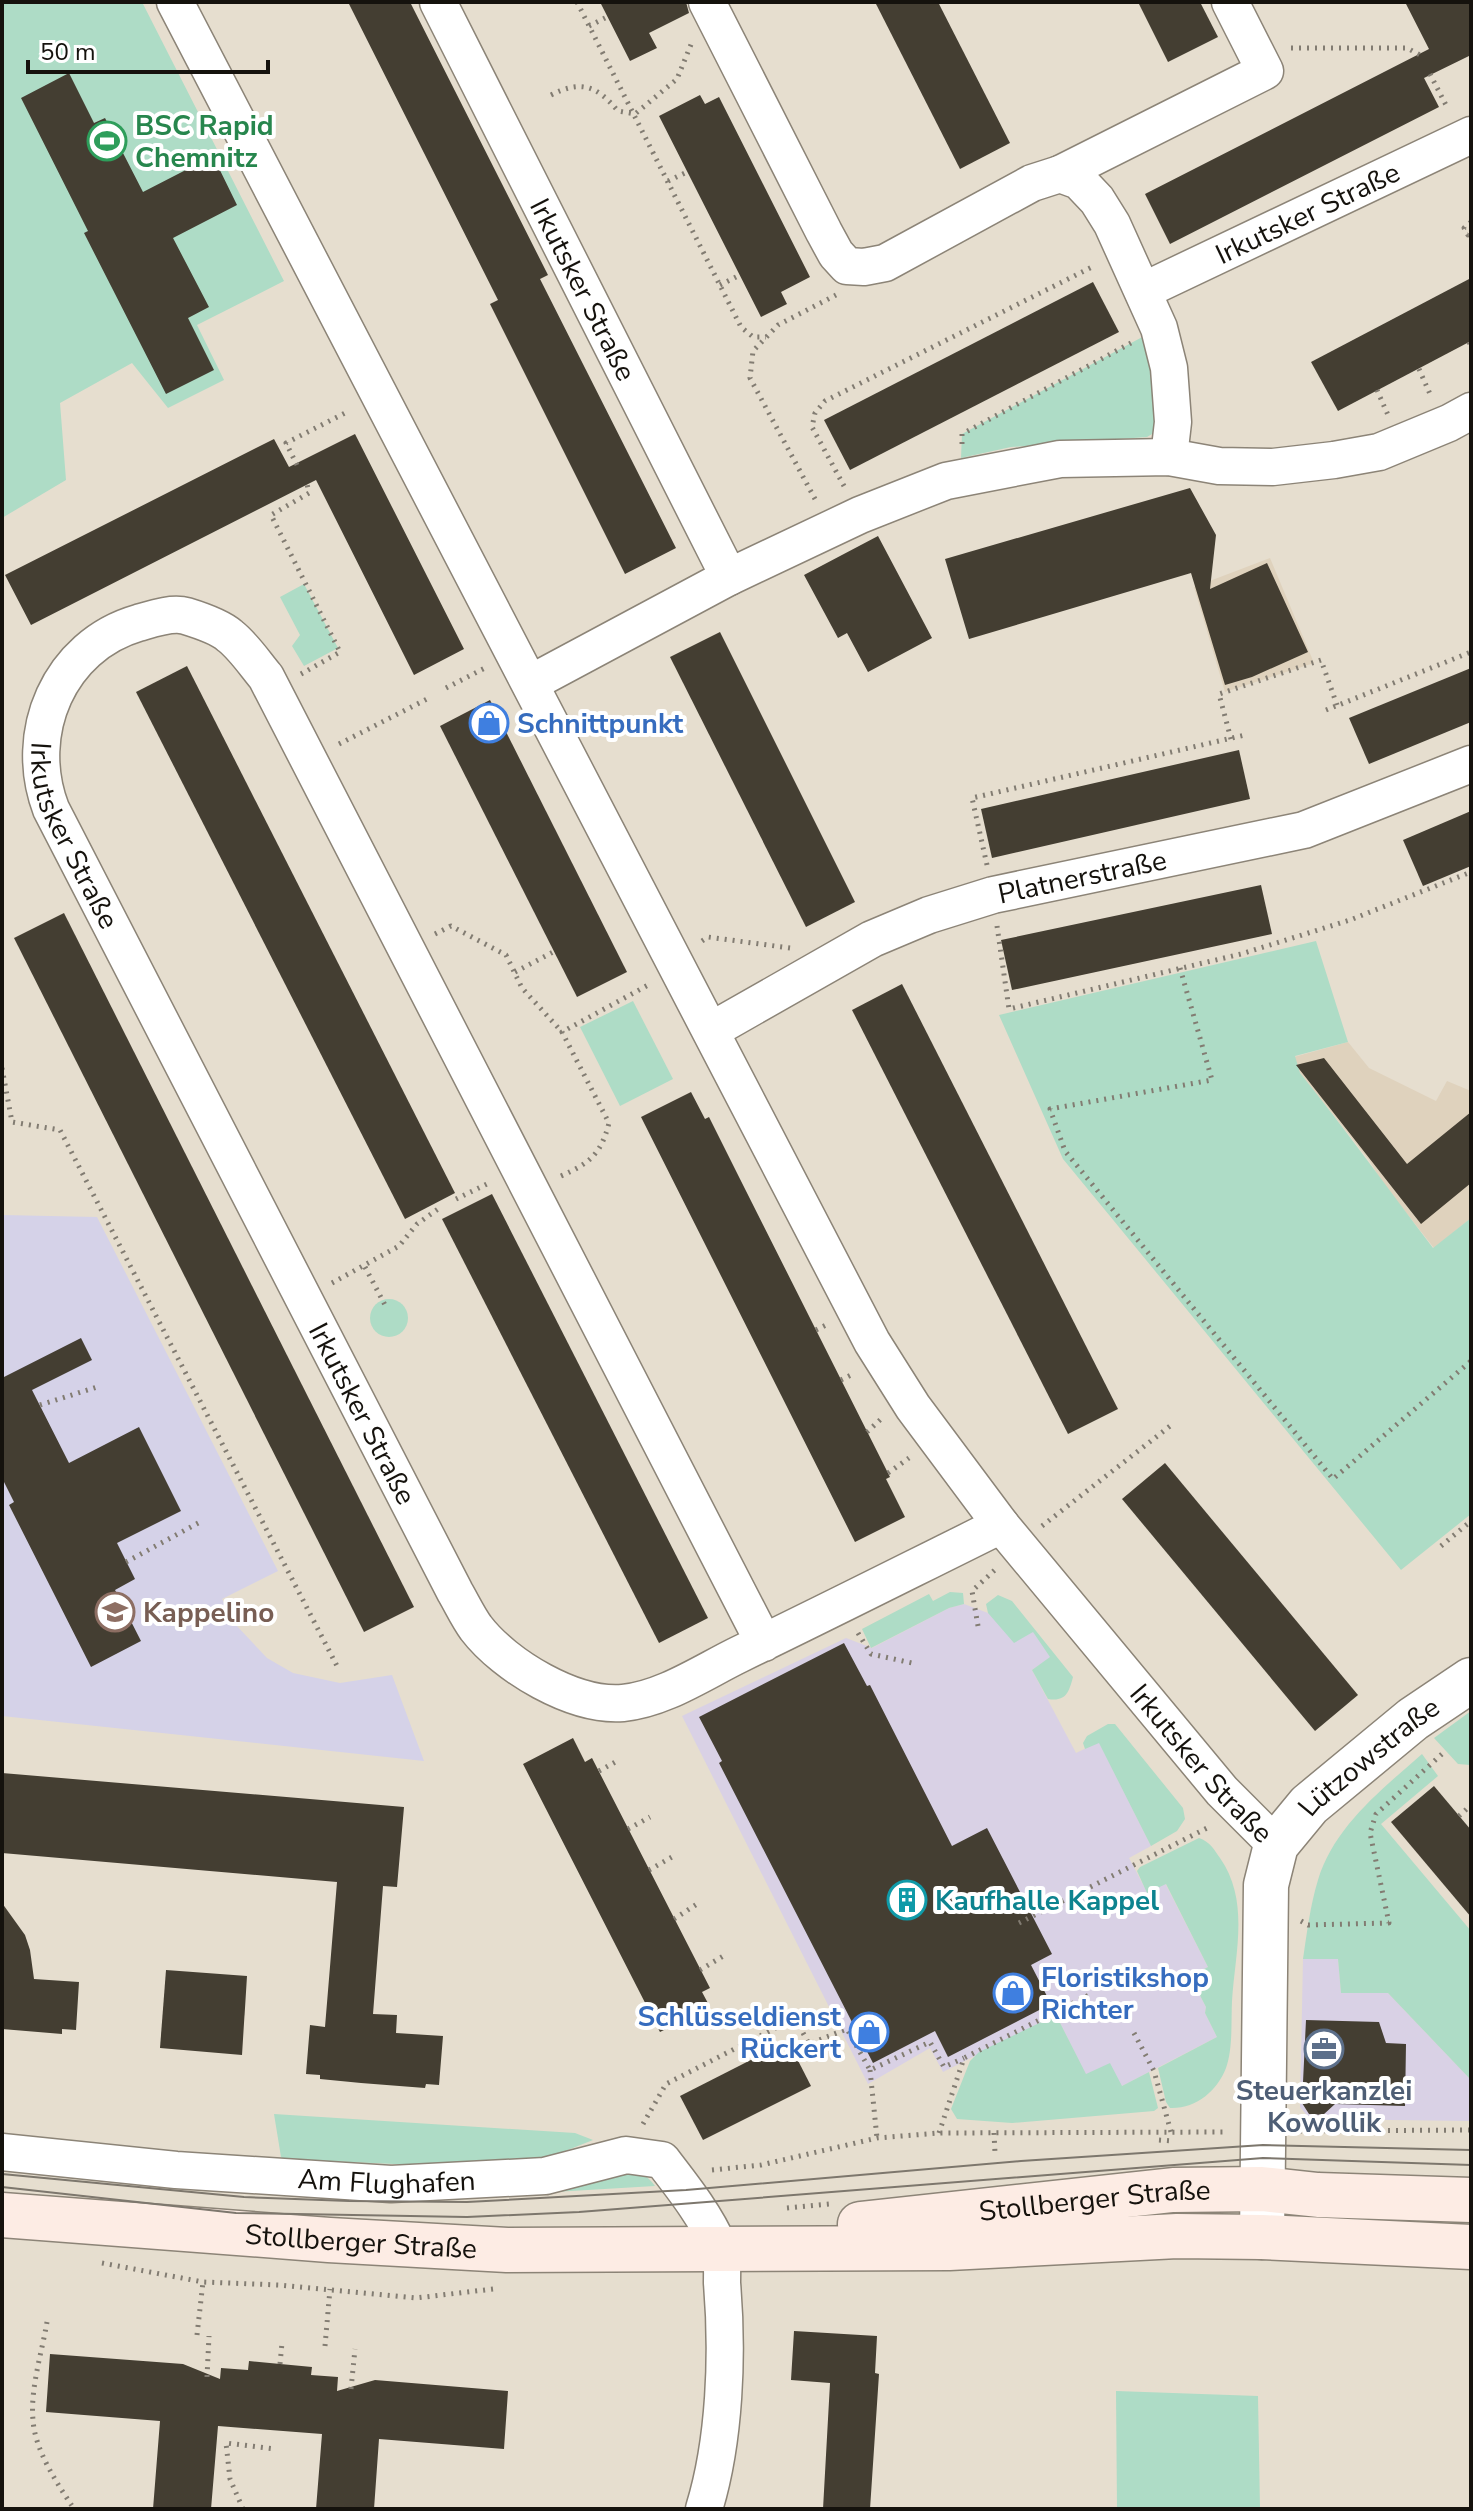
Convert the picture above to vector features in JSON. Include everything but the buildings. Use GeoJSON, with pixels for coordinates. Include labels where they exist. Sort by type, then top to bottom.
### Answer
{"type":"FeatureCollection","features":[{"type":"Feature","properties":{"kind":"main road","name":"Stollberger Straße"},"geometry":{"type":"LineString","coordinates":[[720,2249],[770,2235],[1173,2190],[1262,2189],[1318,2195],[1471,2200]]}},
{"type":"Feature","properties":{"kind":"main road","name":"Stollberger Straße"},"geometry":{"type":"LineString","coordinates":[[2,2215],[507,2250],[949,2248],[1177,2236],[1471,2247]]}},
{"type":"Feature","properties":{"kind":"street","name":"Irkutsker Straße"},"geometry":{"type":"LineString","coordinates":[[175,2],[872,1342],[913,1407],[1010,1536],[1222,1791],[1276,1845],[1265,1900],[1262,2237]]}},
{"type":"Feature","properties":{"kind":"street","name":"Irkutsker Straße"},"geometry":{"type":"LineString","coordinates":[[438,2],[729,577]]}},
{"type":"Feature","properties":{"kind":"street"},"geometry":{"type":"LineString","coordinates":[[707,2],[836,254],[847,266],[880,262],[1032,183],[1060,174],[1265,71],[1230,2]]}},
{"type":"Feature","properties":{"kind":"street","name":"Irkutsker Straße"},"geometry":{"type":"LineString","coordinates":[[1143,291],[1471,135]]}},
{"type":"Feature","properties":{"kind":"street"},"geometry":{"type":"LineString","coordinates":[[1060,174],[1079,181],[1097,200],[1159,328],[1169,368],[1173,422],[1169,457]]}},
{"type":"Feature","properties":{"kind":"street"},"geometry":{"type":"LineString","coordinates":[[531,683],[729,577],[845,521],[962,477],[1060,459],[1169,457],[1219,466],[1259,467],[1334,460],[1379,452],[1471,411]]}},
{"type":"Feature","properties":{"kind":"street","name":"Irkutsker Straße"},"geometry":{"type":"LineString","coordinates":[[764,1643],[266,677],[229,635],[183,615],[153,618],[130,625],[87,648],[59,682],[43,725],[43,766],[51,809],[302,1298],[476,1628],[512,1663],[555,1688],[587,1700],[621,1703],[650,1698],[764,1643],[841,1605],[1010,1536]]}},
{"type":"Feature","properties":{"kind":"street","name":"Platnerstraße"},"geometry":{"type":"LineString","coordinates":[[712,1030],[844,955],[914,920],[993,895],[1304,830],[1471,764]]}},
{"type":"Feature","properties":{"kind":"street","name":"Lützowstraße"},"geometry":{"type":"LineString","coordinates":[[1276,1845],[1309,1805],[1413,1719],[1471,1680]]}},
{"type":"Feature","properties":{"kind":"street","name":"Am Flughafen"},"geometry":{"type":"LineString","coordinates":[[2,2152],[176,2170],[391,2184],[545,2176],[626,2155],[662,2160],[673,2173]]}},
{"type":"Feature","properties":{"kind":"street"},"geometry":{"type":"LineString","coordinates":[[673,2173],[720,2249],[726,2338],[720,2417],[710,2490],[704,2509]]}},
{"type":"Feature","properties":{"kind":"path"},"geometry":{"type":"LineString","coordinates":[[577,2],[741,327],[753,337],[766,337]]}},
{"type":"Feature","properties":{"kind":"path"},"geometry":{"type":"LineString","coordinates":[[589,26],[607,17]]}},
{"type":"Feature","properties":{"kind":"path"},"geometry":{"type":"LineString","coordinates":[[551,95],[571,85],[591,88],[605,95],[618,111],[635,114],[677,79],[694,37]]}},
{"type":"Feature","properties":{"kind":"path"},"geometry":{"type":"LineString","coordinates":[[1289,48],[1407,48],[1420,55]]}},
{"type":"Feature","properties":{"kind":"path"},"geometry":{"type":"LineString","coordinates":[[1430,74],[1447,107]]}},
{"type":"Feature","properties":{"kind":"path"},"geometry":{"type":"LineString","coordinates":[[668,181],[687,172]]}},
{"type":"Feature","properties":{"kind":"path"},"geometry":{"type":"LineString","coordinates":[[1471,222],[1464,228],[1468,235],[1471,234]]}},
{"type":"Feature","properties":{"kind":"path"},"geometry":{"type":"LineString","coordinates":[[845,521],[812,427],[815,413],[825,401],[1124,251]]}},
{"type":"Feature","properties":{"kind":"path"},"geometry":{"type":"LineString","coordinates":[[845,521],[750,378],[753,351],[778,325],[845,291],[880,262]]}},
{"type":"Feature","properties":{"kind":"path"},"geometry":{"type":"LineString","coordinates":[[720,285],[740,275]]}},
{"type":"Feature","properties":{"kind":"path"},"geometry":{"type":"LineString","coordinates":[[962,477],[962,434],[1122,348]]}},
{"type":"Feature","properties":{"kind":"path"},"geometry":{"type":"LineString","coordinates":[[1419,369],[1430,395]]}},
{"type":"Feature","properties":{"kind":"path"},"geometry":{"type":"LineString","coordinates":[[1377,390],[1389,416]]}},
{"type":"Feature","properties":{"kind":"path"},"geometry":{"type":"LineString","coordinates":[[297,465],[286,443],[380,395]]}},
{"type":"Feature","properties":{"kind":"path"},"geometry":{"type":"LineString","coordinates":[[272,689],[340,652],[271,515],[309,493],[307,484]]}},
{"type":"Feature","properties":{"kind":"path"},"geometry":{"type":"LineString","coordinates":[[1326,710],[1471,652]]}},
{"type":"Feature","properties":{"kind":"path"},"geometry":{"type":"LineString","coordinates":[[1231,739],[1219,694],[1321,660],[1337,705]]}},
{"type":"Feature","properties":{"kind":"path"},"geometry":{"type":"LineString","coordinates":[[446,688],[468,677]]}},
{"type":"Feature","properties":{"kind":"path"},"geometry":{"type":"LineString","coordinates":[[309,760],[427,699]]}},
{"type":"Feature","properties":{"kind":"path"},"geometry":{"type":"LineString","coordinates":[[1245,735],[972,798],[993,895],[1009,1009],[1241,954],[1350,920],[1471,872]]}},
{"type":"Feature","properties":{"kind":"path"},"geometry":{"type":"LineString","coordinates":[[405,948],[451,926],[506,955],[522,988],[562,1032],[609,1123],[603,1144],[584,1165],[530,1191]]}},
{"type":"Feature","properties":{"kind":"path"},"geometry":{"type":"LineString","coordinates":[[562,1032],[676,962],[708,937],[844,955]]}},
{"type":"Feature","properties":{"kind":"path"},"geometry":{"type":"LineString","coordinates":[[515,972],[555,951]]}},
{"type":"Feature","properties":{"kind":"path"},"geometry":{"type":"LineString","coordinates":[[1180,968],[1212,1080],[1050,1109],[1065,1151],[1333,1479],[1470,1364]]}},
{"type":"Feature","properties":{"kind":"path"},"geometry":{"type":"LineString","coordinates":[[2,1068],[12,1122],[60,1130],[337,1666]]}},
{"type":"Feature","properties":{"kind":"path"},"geometry":{"type":"LineString","coordinates":[[302,1298],[365,1267],[399,1246],[417,1224],[438,1209]]}},
{"type":"Feature","properties":{"kind":"path"},"geometry":{"type":"LineString","coordinates":[[365,1267],[385,1305]]}},
{"type":"Feature","properties":{"kind":"path"},"geometry":{"type":"LineString","coordinates":[[40,1405],[97,1387]]}},
{"type":"Feature","properties":{"kind":"path"},"geometry":{"type":"LineString","coordinates":[[978,1626],[972,1591],[1010,1536],[1174,1423]]}},
{"type":"Feature","properties":{"kind":"path"},"geometry":{"type":"LineString","coordinates":[[126,1562],[202,1521]]}},
{"type":"Feature","properties":{"kind":"path"},"geometry":{"type":"LineString","coordinates":[[1441,1546],[1471,1521]]}},
{"type":"Feature","properties":{"kind":"path"},"geometry":{"type":"LineString","coordinates":[[841,1605],[871,1654],[912,1663]]}},
{"type":"Feature","properties":{"kind":"path"},"geometry":{"type":"LineString","coordinates":[[1265,1900],[1308,1925],[1389,1923],[1370,1833],[1376,1814],[1442,1754]]}},
{"type":"Feature","properties":{"kind":"path"},"geometry":{"type":"LineString","coordinates":[[599,1771],[619,1760]]}},
{"type":"Feature","properties":{"kind":"path"},"geometry":{"type":"LineString","coordinates":[[1459,1816],[1471,1805]]}},
{"type":"Feature","properties":{"kind":"path"},"geometry":{"type":"LineString","coordinates":[[628,1829],[650,1817]]}},
{"type":"Feature","properties":{"kind":"path"},"geometry":{"type":"LineString","coordinates":[[1019,1923],[1192,1834]]}},
{"type":"Feature","properties":{"kind":"path"},"geometry":{"type":"LineString","coordinates":[[649,1870],[672,1857]]}},
{"type":"Feature","properties":{"kind":"path"},"geometry":{"type":"LineString","coordinates":[[674,1919],[697,1904]]}},
{"type":"Feature","properties":{"kind":"path"},"geometry":{"type":"LineString","coordinates":[[700,1970],[725,1955]]}},
{"type":"Feature","properties":{"kind":"path"},"geometry":{"type":"LineString","coordinates":[[870,2070],[930,2042],[944,2067],[1089,1995]]}},
{"type":"Feature","properties":{"kind":"path"},"geometry":{"type":"LineString","coordinates":[[626,2155],[666,2084],[795,2018],[809,2044],[847,2029],[870,2070],[877,2138]]}},
{"type":"Feature","properties":{"kind":"path"},"geometry":{"type":"LineString","coordinates":[[1134,2033],[1154,2071],[1171,2132]]}},
{"type":"Feature","properties":{"kind":"path"},"geometry":{"type":"LineString","coordinates":[[939,2133],[964,2058]]}},
{"type":"Feature","properties":{"kind":"path"},"geometry":{"type":"LineString","coordinates":[[673,2173],[761,2165],[877,2138],[939,2133],[1471,2130]]}},
{"type":"Feature","properties":{"kind":"path"},"geometry":{"type":"LineString","coordinates":[[994,2133],[995,2153]]}},
{"type":"Feature","properties":{"kind":"path"},"geometry":{"type":"LineString","coordinates":[[1159,2140],[1172,2141]]}},
{"type":"Feature","properties":{"kind":"path"},"geometry":{"type":"LineString","coordinates":[[197,2335],[203,2282]]}},
{"type":"Feature","properties":{"kind":"path"},"geometry":{"type":"LineString","coordinates":[[325,2346],[330,2289]]}},
{"type":"Feature","properties":{"kind":"path"},"geometry":{"type":"LineString","coordinates":[[47,2322],[39,2360],[33,2419],[40,2447],[74,2509]]}},
{"type":"Feature","properties":{"kind":"path"},"geometry":{"type":"LineString","coordinates":[[207,2377],[209,2336]]}},
{"type":"Feature","properties":{"kind":"path"},"geometry":{"type":"LineString","coordinates":[[280,2364],[282,2343]]}},
{"type":"Feature","properties":{"kind":"path"},"geometry":{"type":"LineString","coordinates":[[351,2389],[355,2349]]}},
{"type":"Feature","properties":{"kind":"path"},"geometry":{"type":"LineString","coordinates":[[243,2509],[230,2479],[226,2443],[275,2449]]}},
{"type":"Feature","properties":{"kind":"shaded area"},"geometry":{"type":"Polygon","coordinates":[[[1270,558],[1314,663],[1225,692],[1194,587],[1270,558]]]}},
{"type":"Feature","properties":{"kind":"shaded area"},"geometry":{"type":"Polygon","coordinates":[[[1348,1042],[1369,1068],[1436,1101],[1447,1081],[1471,1091],[1471,1218],[1434,1248],[1300,1073],[1294,1057],[1348,1042]]]}},
{"type":"Feature","properties":{"kind":"shaded area"},"geometry":{"type":"Polygon","coordinates":[[[2,1215],[97,1217],[278,1571],[222,1599],[236,1625],[267,1658],[293,1673],[340,1683],[392,1675],[424,1761],[2,1716],[2,1215]]]}},
{"type":"Feature","properties":{"kind":"shaded area"},"geometry":{"type":"Polygon","coordinates":[[[964,1604],[988,1613],[1000,1625],[1033,1631],[1051,1657],[1032,1670],[1076,1753],[1099,1742],[1151,1846],[1129,1858],[1147,1892],[1165,1883],[1208,1967],[1190,1976],[1217,2037],[1122,2086],[1086,2075],[1056,2015],[943,2072],[930,2048],[868,2084],[682,1716],[846,1638],[872,1648],[949,1608],[964,1604]]]}},
{"type":"Feature","properties":{"kind":"shaded area"},"geometry":{"type":"Polygon","coordinates":[[[1303,1959],[1338,1959],[1341,1993],[1388,1993],[1471,2080],[1471,2121],[1310,2119],[1300,2107],[1303,1959]]]}},
{"type":"Feature","properties":{"kind":"green space","name":"BSC Rapid Chemnitz"},"geometry":{"type":"Polygon","coordinates":[[[2,2],[142,2],[284,281],[197,325],[224,380],[168,408],[132,363],[60,403],[66,480],[2,518],[2,2]]]}},
{"type":"Feature","properties":{"kind":"green space"},"geometry":{"type":"Polygon","coordinates":[[[1159,328],[1173,422],[1147,437],[1011,447],[961,458],[962,434],[1159,328]]]}},
{"type":"Feature","properties":{"kind":"green space"},"geometry":{"type":"Polygon","coordinates":[[[304,584],[338,648],[304,666],[292,646],[300,635],[280,597],[304,584]]]}},
{"type":"Feature","properties":{"kind":"green space"},"geometry":{"type":"Polygon","coordinates":[[[1316,941],[1348,1042],[1295,1056],[1300,1073],[1433,1248],[1471,1218],[1471,1514],[1401,1570],[1063,1159],[999,1015],[1316,941]]]}},
{"type":"Feature","properties":{"kind":"green space"},"geometry":{"type":"Polygon","coordinates":[[[633,1001],[673,1079],[620,1106],[580,1027],[633,1001]]]}},
{"type":"Feature","properties":{"kind":"green space"},"geometry":{"type":"Polygon","coordinates":[[[389,1299],[403,1304],[408,1318],[403,1332],[389,1337],[375,1332],[370,1318],[375,1304],[389,1299]]]}},
{"type":"Feature","properties":{"kind":"green space"},"geometry":{"type":"Polygon","coordinates":[[[950,1592],[963,1593],[964,1604],[949,1608],[871,1648],[862,1629],[929,1594],[933,1601],[950,1592]]]}},
{"type":"Feature","properties":{"kind":"green space"},"geometry":{"type":"Polygon","coordinates":[[[998,1595],[1012,1601],[1073,1677],[1063,1697],[1048,1699],[1032,1670],[1050,1657],[1033,1632],[1014,1643],[988,1613],[986,1604],[998,1595]]]}},
{"type":"Feature","properties":{"kind":"green space"},"geometry":{"type":"Polygon","coordinates":[[[1471,1711],[1471,1765],[1458,1764],[1434,1738],[1471,1711]]]}},
{"type":"Feature","properties":{"kind":"green space"},"geometry":{"type":"Polygon","coordinates":[[[1108,1724],[1115,1724],[1183,1808],[1185,1819],[1177,1831],[1151,1846],[1099,1743],[1085,1749],[1083,1743],[1087,1736],[1108,1724]]]}},
{"type":"Feature","properties":{"kind":"green space"},"geometry":{"type":"Polygon","coordinates":[[[1422,1754],[1438,1776],[1381,1824],[1471,1931],[1471,2080],[1388,1993],[1341,1993],[1338,1959],[1303,1959],[1315,1890],[1335,1843],[1361,1811],[1422,1754]]]}},
{"type":"Feature","properties":{"kind":"green space"},"geometry":{"type":"Polygon","coordinates":[[[1199,1838],[1206,1841],[1220,1858],[1235,1892],[1238,1909],[1231,2044],[1226,2068],[1211,2091],[1197,2102],[1170,2108],[1158,2068],[1217,2037],[1190,1976],[1208,1967],[1166,1884],[1147,1893],[1137,1871],[1199,1838]]]}},
{"type":"Feature","properties":{"kind":"green space"},"geometry":{"type":"Polygon","coordinates":[[[1056,2015],[1086,2074],[1110,2063],[1122,2086],[1149,2072],[1158,2108],[1154,2111],[1012,2123],[957,2119],[951,2109],[970,2061],[979,2052],[1056,2015]]]}},
{"type":"Feature","properties":{"kind":"green space"},"geometry":{"type":"Polygon","coordinates":[[[274,2114],[575,2133],[593,2140],[545,2159],[416,2165],[284,2159],[281,2157],[274,2114]]]}},
{"type":"Feature","properties":{"kind":"green space"},"geometry":{"type":"Polygon","coordinates":[[[624,2170],[642,2174],[655,2186],[554,2192],[599,2181],[624,2170]]]}},
{"type":"Feature","properties":{"kind":"green space"},"geometry":{"type":"Polygon","coordinates":[[[1116,2391],[1258,2396],[1260,2509],[1117,2509],[1116,2391]]]}},
{"type":"Feature","properties":{"kind":"tram line"},"geometry":{"type":"LineString","coordinates":[[2,2174],[244,2197],[467,2202],[686,2190],[1021,2161],[1263,2145],[1471,2150]]}},
{"type":"Feature","properties":{"kind":"tram line"},"geometry":{"type":"LineString","coordinates":[[2,2187],[236,2213],[467,2217],[579,2212],[1263,2158],[1471,2165]]}},
{"type":"Feature","properties":{"kind":"place","name":"BSC Rapid Chemnitz"},"geometry":{"type":"Point","coordinates":[107,141]}},
{"type":"Feature","properties":{"kind":"place","name":"Schnittpunkt"},"geometry":{"type":"Point","coordinates":[489,723]}},
{"type":"Feature","properties":{"kind":"place","name":"Kappelino"},"geometry":{"type":"Point","coordinates":[115,1612]}},
{"type":"Feature","properties":{"kind":"place","name":"Kaufhalle Kappel"},"geometry":{"type":"Point","coordinates":[907,1900]}},
{"type":"Feature","properties":{"kind":"place","name":"Floristikshop Richter"},"geometry":{"type":"Point","coordinates":[1013,1993]}},
{"type":"Feature","properties":{"kind":"place","name":"Schlüsseldienst Rückert"},"geometry":{"type":"Point","coordinates":[869,2032]}},
{"type":"Feature","properties":{"kind":"place","name":"Steuerkanzlei Kowollik"},"geometry":{"type":"Point","coordinates":[1324,2049]}}]}
